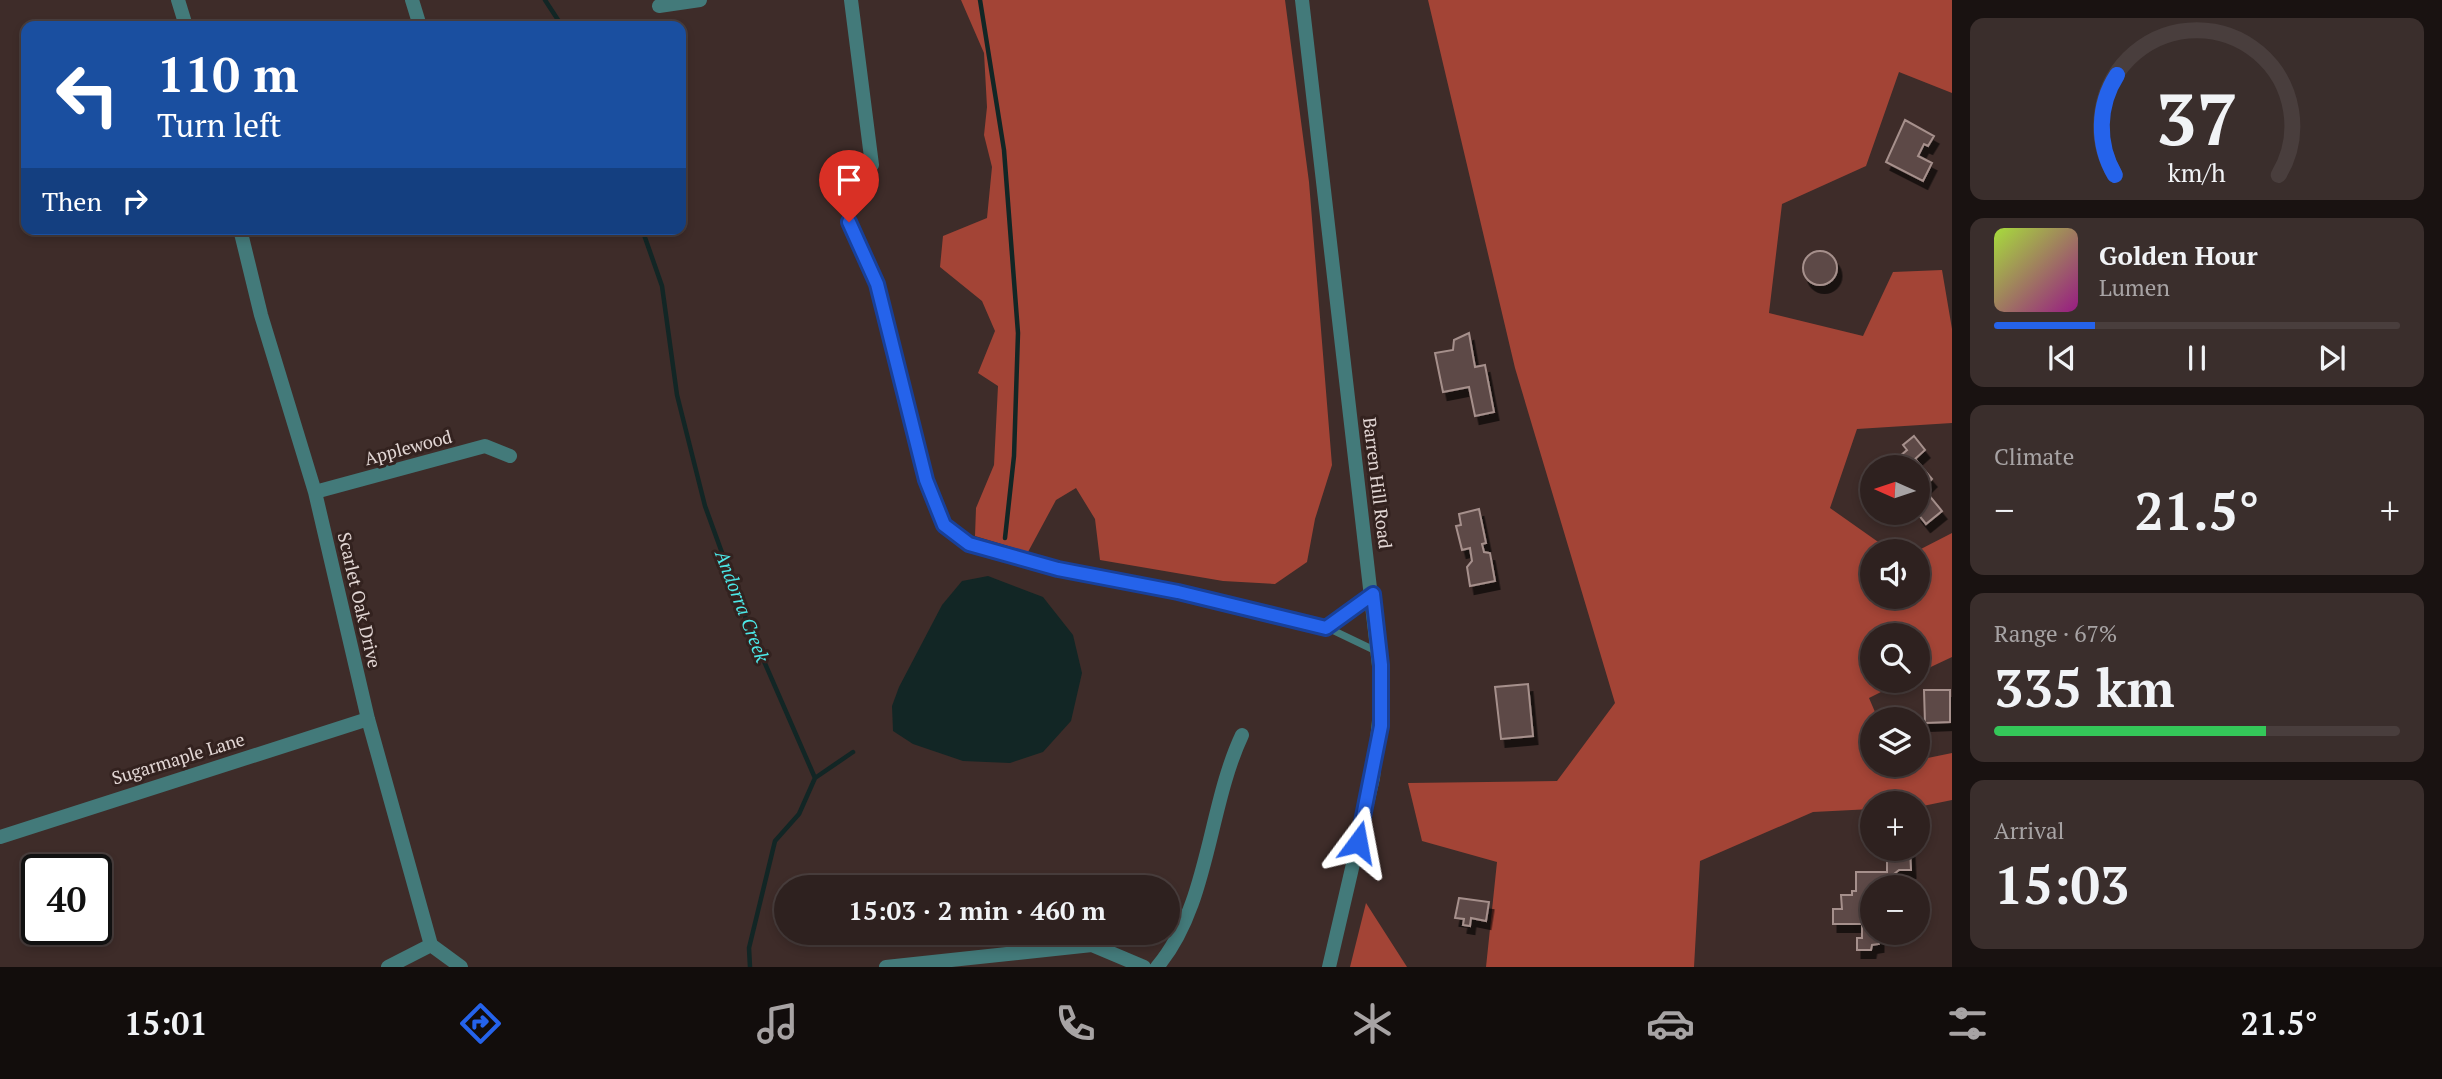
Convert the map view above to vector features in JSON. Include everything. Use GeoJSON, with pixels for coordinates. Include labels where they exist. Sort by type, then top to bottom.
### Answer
{"type":"FeatureCollection","features":[{"type":"Feature","properties":{"kind":"street"},"geometry":{"type":"LineString","coordinates":[[178,0],[184,21]]}},
{"type":"Feature","properties":{"kind":"street"},"geometry":{"type":"LineString","coordinates":[[412,0],[418,21]]}},
{"type":"Feature","properties":{"kind":"street"},"geometry":{"type":"LineString","coordinates":[[659,6],[700,0]]}},
{"type":"Feature","properties":{"kind":"street"},"geometry":{"type":"LineString","coordinates":[[851,0],[872,165]]}},
{"type":"Feature","properties":{"kind":"street","name":"Barren Hill Road"},"geometry":{"type":"LineString","coordinates":[[1302,0],[1338,325],[1380,653],[1381,726],[1375,767],[1329,967]]}},
{"type":"Feature","properties":{"kind":"street","name":"Scarlet Oak Drive"},"geometry":{"type":"LineString","coordinates":[[241,235],[261,315],[315,492],[368,719],[431,945]]}},
{"type":"Feature","properties":{"kind":"street","name":"Applewood"},"geometry":{"type":"LineString","coordinates":[[315,492],[485,446],[510,456]]}},
{"type":"Feature","properties":{"kind":"street","name":"Sugarmaple Lane"},"geometry":{"type":"LineString","coordinates":[[0,837],[368,719]]}},
{"type":"Feature","properties":{"kind":"street"},"geometry":{"type":"LineString","coordinates":[[1157,967],[1171,951],[1186,920],[1228,765],[1242,734]]}},
{"type":"Feature","properties":{"kind":"street"},"geometry":{"type":"LineString","coordinates":[[388,967],[431,945],[461,967]]}},
{"type":"Feature","properties":{"kind":"street"},"geometry":{"type":"LineString","coordinates":[[886,967],[981,962],[1092,945],[1144,967]]}},
{"type":"Feature","properties":{"kind":"lane"},"geometry":{"type":"LineString","coordinates":[[872,165],[850,194],[849,222],[877,284],[926,480],[944,525],[969,544],[1058,569],[1178,592],[1326,628],[1380,653]]}},
{"type":"Feature","properties":{"kind":"lane"},"geometry":{"type":"LineString","coordinates":[[1326,628],[1373,594]]}},
{"type":"Feature","properties":{"kind":"shaded area"},"geometry":{"type":"Polygon","coordinates":[[[961,0],[1285,0],[1309,182],[1332,465],[1315,519],[1307,562],[1275,584],[1223,581],[1100,560],[1095,519],[1076,488],[1056,500],[1028,552],[975,536],[976,508],[994,465],[998,386],[978,373],[995,331],[982,301],[940,267],[943,236],[987,218],[992,167],[984,135],[987,107],[984,53],[961,0]]]}},
{"type":"Feature","properties":{"kind":"shaded area"},"geometry":{"type":"Polygon","coordinates":[[[1428,0],[1952,0],[1952,93],[1899,72],[1866,166],[1782,204],[1769,313],[1863,336],[1893,272],[1942,270],[1952,329],[1952,423],[1857,429],[1830,508],[1874,539],[1860,539],[1860,609],[1930,609],[1930,544],[1952,533],[1952,657],[1930,667],[1930,623],[1860,623],[1860,693],[1879,693],[1869,698],[1873,707],[1860,707],[1860,777],[1930,777],[1930,758],[1952,753],[1952,800],[1930,805],[1930,791],[1860,791],[1860,810],[1813,812],[1700,861],[1694,967],[1486,967],[1497,862],[1422,841],[1408,783],[1557,781],[1615,703],[1515,368],[1428,0]]]}},
{"type":"Feature","properties":{"kind":"shaded area"},"geometry":{"type":"Polygon","coordinates":[[[1366,903],[1407,967],[1350,967],[1366,903]]]}},
{"type":"Feature","properties":{"kind":"water"},"geometry":{"type":"Polygon","coordinates":[[[988,576],[1043,597],[1073,635],[1082,673],[1071,721],[1043,752],[1010,763],[963,761],[913,744],[893,731],[892,706],[899,687],[942,605],[962,581],[988,576]]]}},
{"type":"Feature","properties":{"kind":"building"},"geometry":{"type":"Polygon","coordinates":[[[1905,120],[1934,136],[1928,146],[1924,144],[1918,156],[1932,163],[1923,181],[1886,162],[1905,120]]]}},
{"type":"Feature","properties":{"kind":"building"},"geometry":{"type":"Polygon","coordinates":[[[1820,251],[1832,256],[1837,268],[1832,280],[1820,285],[1808,280],[1803,268],[1808,256],[1820,251]]]}},
{"type":"Feature","properties":{"kind":"building"},"geometry":{"type":"Polygon","coordinates":[[[1469,333],[1475,367],[1485,365],[1494,412],[1475,416],[1469,387],[1443,392],[1435,353],[1453,350],[1454,340],[1469,333]]]}},
{"type":"Feature","properties":{"kind":"building"},"geometry":{"type":"Polygon","coordinates":[[[1914,436],[1925,450],[1919,455],[1901,455],[1907,450],[1903,445],[1914,436]]]}},
{"type":"Feature","properties":{"kind":"building"},"geometry":{"type":"Polygon","coordinates":[[[1930,496],[1942,511],[1930,521],[1930,496]]]}},
{"type":"Feature","properties":{"kind":"building"},"geometry":{"type":"Polygon","coordinates":[[[1479,509],[1486,543],[1482,544],[1484,552],[1490,553],[1495,581],[1470,586],[1467,567],[1472,561],[1470,548],[1462,550],[1456,526],[1461,525],[1459,514],[1479,509]]]}},
{"type":"Feature","properties":{"kind":"building"},"geometry":{"type":"Polygon","coordinates":[[[1528,684],[1533,736],[1501,739],[1495,687],[1528,684]]]}},
{"type":"Feature","properties":{"kind":"building"},"geometry":{"type":"Polygon","coordinates":[[[1930,690],[1950,690],[1950,722],[1930,723],[1930,707],[1925,707],[1924,693],[1930,693],[1930,690]]]}},
{"type":"Feature","properties":{"kind":"building"},"geometry":{"type":"Polygon","coordinates":[[[1887,861],[1911,861],[1911,870],[1899,870],[1893,875],[1860,875],[1860,924],[1833,924],[1833,909],[1842,909],[1841,895],[1852,895],[1852,891],[1856,891],[1856,872],[1887,872],[1887,861]]]}},
{"type":"Feature","properties":{"kind":"building"},"geometry":{"type":"Polygon","coordinates":[[[1459,898],[1489,902],[1486,921],[1471,918],[1470,926],[1463,925],[1464,919],[1455,918],[1459,898]]]}},
{"type":"Feature","properties":{"kind":"building"},"geometry":{"type":"Polygon","coordinates":[[[1857,938],[1860,938],[1860,945],[1872,945],[1871,950],[1857,950],[1857,938]]]}},
{"type":"Feature","properties":{"kind":"waterway","name":"Andorra Creek"},"geometry":{"type":"LineString","coordinates":[[545,0],[559,21]]}},
{"type":"Feature","properties":{"kind":"waterway"},"geometry":{"type":"LineString","coordinates":[[980,0],[1004,150],[1018,333],[1014,456],[1005,538]]}},
{"type":"Feature","properties":{"kind":"waterway","name":"Andorra Creek"},"geometry":{"type":"LineString","coordinates":[[644,235],[662,286],[677,395],[705,506],[749,627],[815,778],[799,814],[775,841],[749,948],[750,967]]}},
{"type":"Feature","properties":{"kind":"waterway"},"geometry":{"type":"LineString","coordinates":[[815,778],[853,752]]}},
{"type":"Feature","properties":{"kind":"route"},"geometry":{"type":"LineString","coordinates":[[849,222],[859,250],[877,284],[926,480],[944,525],[969,544],[1058,569],[1178,592],[1326,628],[1373,594],[1381,665],[1381,726],[1373,778],[1358,842]]}}]}
